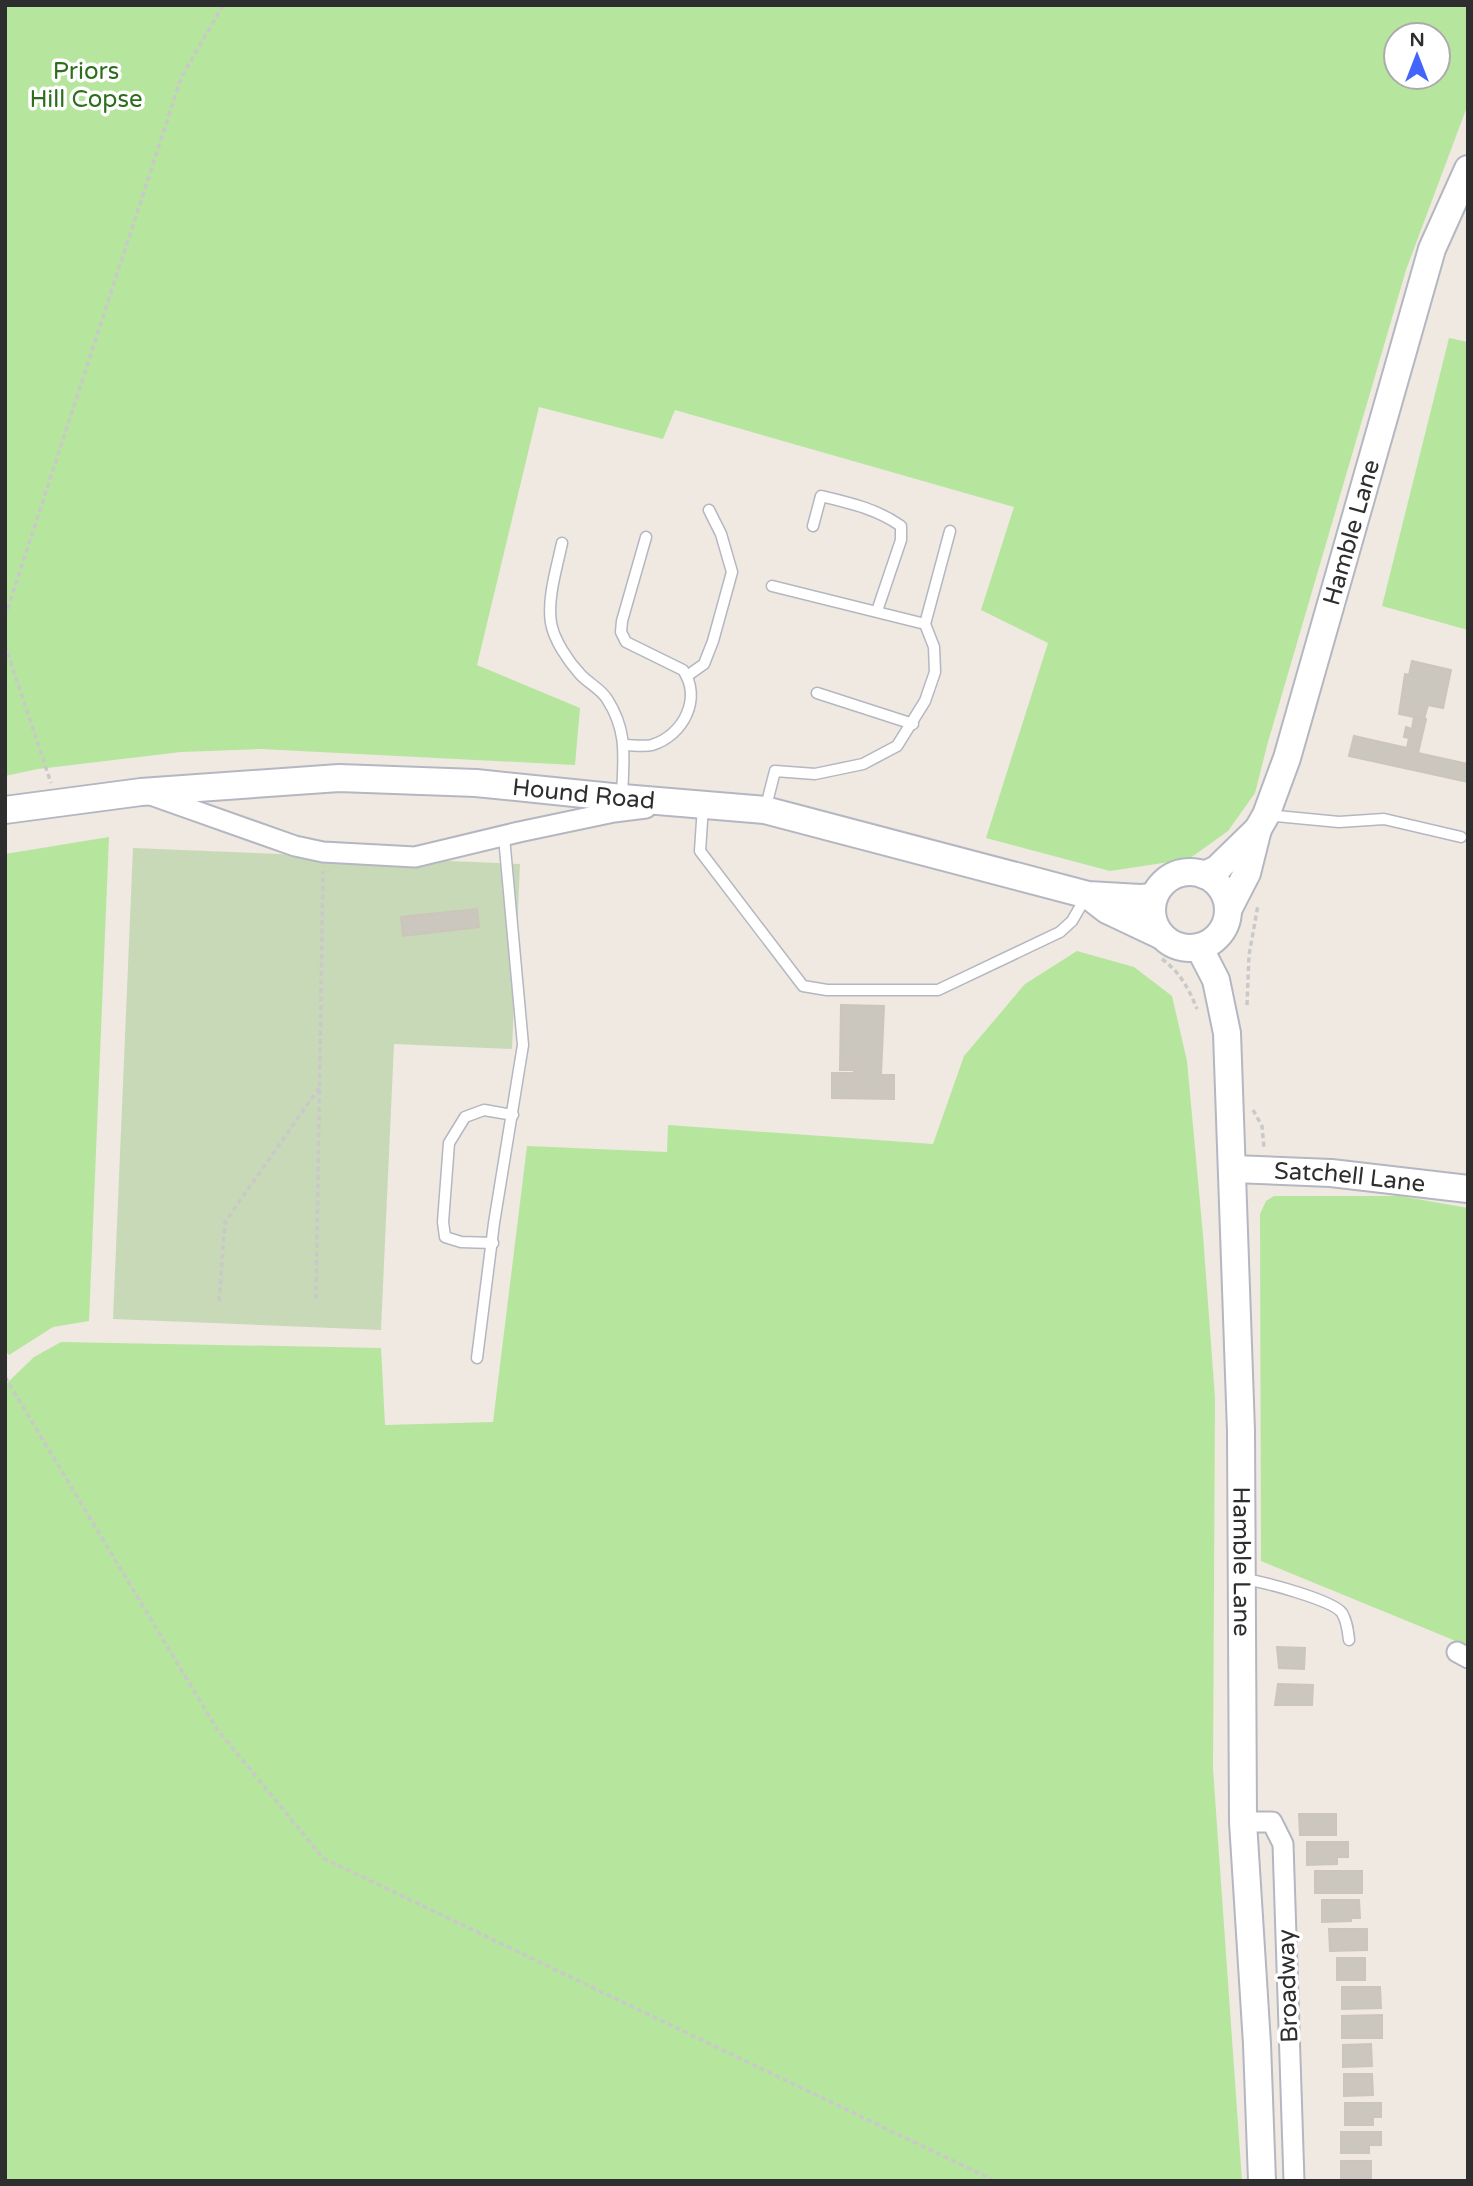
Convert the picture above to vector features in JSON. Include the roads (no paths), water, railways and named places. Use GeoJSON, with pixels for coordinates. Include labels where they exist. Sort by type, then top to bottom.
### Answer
{"type":"FeatureCollection","features":[{"type":"Feature","properties":{"kind":"main road","name":"Hamble Lane"},"geometry":{"type":"LineString","coordinates":[[1198,868],[1217,869],[1262,822],[1287,758],[1432,249],[1468,169]]}},
{"type":"Feature","properties":{"kind":"main road","name":"Hound Road"},"geometry":{"type":"LineString","coordinates":[[5,810],[141,792],[339,778],[476,783],[622,799],[765,810],[1088,895],[1140,898],[1155,886]]}},
{"type":"Feature","properties":{"kind":"main road"},"geometry":{"type":"LineString","coordinates":[[1088,895],[1107,910],[1162,936],[1172,944],[1185,948],[1199,947],[1214,939],[1223,929],[1228,910],[1247,873],[1262,822]]}},
{"type":"Feature","properties":{"kind":"main road"},"geometry":{"type":"LineString","coordinates":[[1162,936],[1154,925],[1151,912],[1155,886],[1176,874],[1198,868],[1219,885],[1226,897],[1228,910]]}},
{"type":"Feature","properties":{"kind":"main road","name":"Hamble Lane"},"geometry":{"type":"LineString","coordinates":[[1199,947],[1216,980],[1227,1033],[1243,1579],[1243,1822],[1257,2044],[1262,2181]]}},
{"type":"Feature","properties":{"kind":"main road","name":"Satchell Lane"},"geometry":{"type":"LineString","coordinates":[[1233,1169],[1331,1173],[1468,1189]]}},
{"type":"Feature","properties":{"kind":"street"},"geometry":{"type":"LineString","coordinates":[[141,792],[295,846],[323,852],[415,857],[614,812],[695,805]]}},
{"type":"Feature","properties":{"kind":"street","name":"Broadway"},"geometry":{"type":"LineString","coordinates":[[1243,1822],[1272,1822],[1283,1844],[1294,2181]]}},
{"type":"Feature","properties":{"kind":"lane"},"geometry":{"type":"LineString","coordinates":[[813,526],[821,496],[864,507],[887,516],[901,526],[901,540],[877,611]]}},
{"type":"Feature","properties":{"kind":"lane"},"geometry":{"type":"LineString","coordinates":[[687,676],[704,664],[732,572],[721,534],[709,510]]}},
{"type":"Feature","properties":{"kind":"lane"},"geometry":{"type":"LineString","coordinates":[[765,810],[775,771],[815,774],[863,764],[897,746],[912,724],[926,701],[935,671],[934,647],[926,624],[950,531]]}},
{"type":"Feature","properties":{"kind":"lane"},"geometry":{"type":"LineString","coordinates":[[625,745],[650,746],[667,738],[679,727],[690,708],[691,690],[687,676],[675,664],[626,642],[621,632],[646,537]]}},
{"type":"Feature","properties":{"kind":"lane"},"geometry":{"type":"LineString","coordinates":[[562,543],[553,592],[551,623],[563,651],[579,674],[606,696],[615,713],[625,745],[622,799]]}},
{"type":"Feature","properties":{"kind":"lane"},"geometry":{"type":"LineString","coordinates":[[772,586],[926,624]]}},
{"type":"Feature","properties":{"kind":"lane"},"geometry":{"type":"LineString","coordinates":[[817,693],[912,724]]}},
{"type":"Feature","properties":{"kind":"lane"},"geometry":{"type":"LineString","coordinates":[[695,805],[700,850],[803,986],[827,990],[938,990],[1060,932],[1072,921],[1088,895]]}},
{"type":"Feature","properties":{"kind":"lane"},"geometry":{"type":"LineString","coordinates":[[1262,822],[1384,819],[1461,837]]}},
{"type":"Feature","properties":{"kind":"lane"},"geometry":{"type":"LineString","coordinates":[[477,1358],[523,1045],[504,837]]}},
{"type":"Feature","properties":{"kind":"lane"},"geometry":{"type":"LineString","coordinates":[[493,1243],[445,1237],[443,1222],[449,1143],[465,1117],[484,1110],[513,1115]]}},
{"type":"Feature","properties":{"kind":"lane"},"geometry":{"type":"LineString","coordinates":[[1243,1579],[1280,1587],[1335,1606],[1345,1618],[1349,1640]]}},
{"type":"Feature","properties":{"kind":"park label","name":"Priors Hill Copse"},"geometry":{"type":"Point","coordinates":[86,85]}}]}
